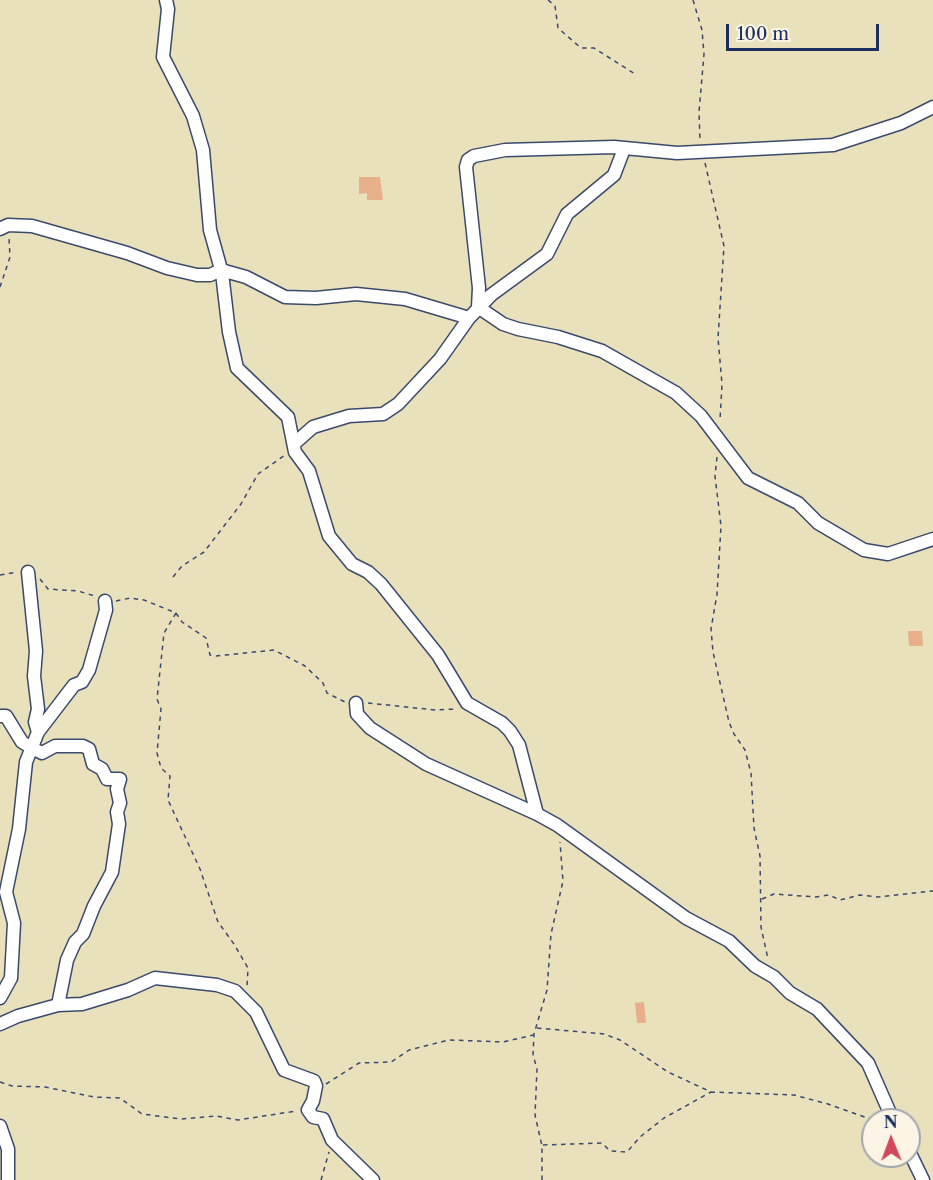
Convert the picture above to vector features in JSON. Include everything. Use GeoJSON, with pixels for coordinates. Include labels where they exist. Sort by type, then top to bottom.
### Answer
{"type":"FeatureCollection","features":[{"type":"Feature","properties":{"kind":"street"},"geometry":{"type":"LineString","coordinates":[[166,0],[168,9],[162,57],[198,131],[207,182],[210,230],[221,270],[229,332],[237,368],[288,417],[295,447],[309,471],[329,536],[352,564],[368,572],[381,584],[438,655],[467,703],[502,723],[519,745],[537,814]]}},
{"type":"Feature","properties":{"kind":"street"},"geometry":{"type":"LineString","coordinates":[[478,307],[479,288],[466,167],[468,160],[505,150],[585,147],[677,153],[833,145],[901,123],[933,107]]}},
{"type":"Feature","properties":{"kind":"street"},"geometry":{"type":"LineString","coordinates":[[295,447],[313,427],[349,416],[383,414],[398,404],[440,359],[478,307],[547,254],[567,214],[614,175],[624,149]]}},
{"type":"Feature","properties":{"kind":"street"},"geometry":{"type":"LineString","coordinates":[[4,227],[32,226],[183,272],[210,275],[221,270],[246,277],[285,297],[316,298],[356,294],[405,299],[469,318]]}},
{"type":"Feature","properties":{"kind":"street"},"geometry":{"type":"LineString","coordinates":[[478,307],[503,324],[518,330],[558,337],[602,351],[687,401],[719,438],[748,478],[798,503],[818,523],[864,550],[888,554],[933,539]]}},
{"type":"Feature","properties":{"kind":"street"},"geometry":{"type":"LineString","coordinates":[[28,572],[36,651],[34,676],[38,709],[35,722],[38,732]]}},
{"type":"Feature","properties":{"kind":"street"},"geometry":{"type":"LineString","coordinates":[[0,998],[11,978],[14,924],[3,889],[19,829],[30,747],[38,732],[74,685],[82,682],[89,670],[106,610],[105,601]]}},
{"type":"Feature","properties":{"kind":"street"},"geometry":{"type":"LineString","coordinates":[[356,703],[357,714],[370,729],[426,764],[557,825],[686,918],[729,941],[755,966],[774,977],[790,993],[827,1017],[868,1063],[888,1108]]}},
{"type":"Feature","properties":{"kind":"street"},"geometry":{"type":"LineString","coordinates":[[0,716],[6,716],[22,742],[30,747],[42,753],[55,746],[83,746],[89,749],[93,764],[102,769],[107,779],[120,779],[117,789],[120,803],[117,812],[118,835],[112,872],[83,934],[75,942],[67,960],[58,1005]]}},
{"type":"Feature","properties":{"kind":"street"},"geometry":{"type":"LineString","coordinates":[[2,1026],[18,1016],[58,1005],[82,1004],[163,977],[217,985],[235,991],[256,1012],[284,1070],[314,1081],[316,1086],[308,1110],[313,1117],[323,1119],[332,1140],[373,1180]]}},
{"type":"Feature","properties":{"kind":"street"},"geometry":{"type":"LineString","coordinates":[[0,1126],[8,1149],[8,1180]]}},
{"type":"Feature","properties":{"kind":"path"},"geometry":{"type":"LineString","coordinates":[[548,0],[555,6],[558,28],[581,48],[594,48],[635,74]]}},
{"type":"Feature","properties":{"kind":"path"},"geometry":{"type":"LineString","coordinates":[[693,0],[702,30],[704,54],[699,112],[702,151],[721,225],[724,246],[717,338],[722,384],[715,476],[721,526],[717,594],[711,629],[713,652],[729,722],[748,760],[754,828],[760,856],[761,927],[774,977]]}},
{"type":"Feature","properties":{"kind":"path"},"geometry":{"type":"LineString","coordinates":[[0,287],[10,257],[4,227]]}},
{"type":"Feature","properties":{"kind":"path"},"geometry":{"type":"LineString","coordinates":[[173,577],[182,566],[204,552],[241,504],[262,470],[295,447]]}},
{"type":"Feature","properties":{"kind":"path"},"geometry":{"type":"LineString","coordinates":[[0,575],[28,572],[38,575],[48,590],[78,591],[105,601],[130,598],[176,613],[182,622],[206,638],[210,655],[274,650],[313,672],[332,698],[342,702],[398,704],[435,710],[476,709]]}},
{"type":"Feature","properties":{"kind":"path"},"geometry":{"type":"LineString","coordinates":[[176,613],[164,633],[157,699],[162,709],[157,753],[161,768],[170,776],[168,800],[200,869],[218,922],[248,968],[249,987],[235,991]]}},
{"type":"Feature","properties":{"kind":"path"},"geometry":{"type":"LineString","coordinates":[[542,1180],[542,1146],[535,1115],[537,1069],[533,1055],[534,1034],[547,990],[551,934],[563,881],[557,825]]}},
{"type":"Feature","properties":{"kind":"path"},"geometry":{"type":"LineString","coordinates":[[761,900],[774,894],[816,897],[829,895],[843,900],[860,895],[878,897],[933,891]]}},
{"type":"Feature","properties":{"kind":"path"},"geometry":{"type":"LineString","coordinates":[[537,1028],[604,1034],[620,1040],[668,1072],[711,1092],[802,1096],[861,1116]]}},
{"type":"Feature","properties":{"kind":"path"},"geometry":{"type":"LineString","coordinates":[[316,1086],[333,1082],[359,1063],[391,1062],[409,1050],[449,1040],[503,1042],[534,1034]]}},
{"type":"Feature","properties":{"kind":"path"},"geometry":{"type":"LineString","coordinates":[[0,1082],[12,1086],[45,1087],[94,1097],[120,1098],[142,1114],[181,1119],[216,1116],[238,1120],[308,1110]]}},
{"type":"Feature","properties":{"kind":"path"},"geometry":{"type":"LineString","coordinates":[[542,1146],[551,1143],[602,1143],[610,1151],[627,1152],[640,1137],[664,1118],[711,1092]]}},
{"type":"Feature","properties":{"kind":"path"},"geometry":{"type":"LineString","coordinates":[[321,1180],[332,1140]]}},
{"type":"Feature","properties":{"kind":"building"},"geometry":{"type":"Polygon","coordinates":[[[359,177],[380,177],[383,200],[367,200],[367,193],[359,194],[359,177]]]}},
{"type":"Feature","properties":{"kind":"building"},"geometry":{"type":"Polygon","coordinates":[[[908,631],[922,631],[923,646],[909,646],[908,631]]]}},
{"type":"Feature","properties":{"kind":"building"},"geometry":{"type":"Polygon","coordinates":[[[644,1002],[646,1023],[637,1023],[635,1003],[644,1002]]]}}]}
